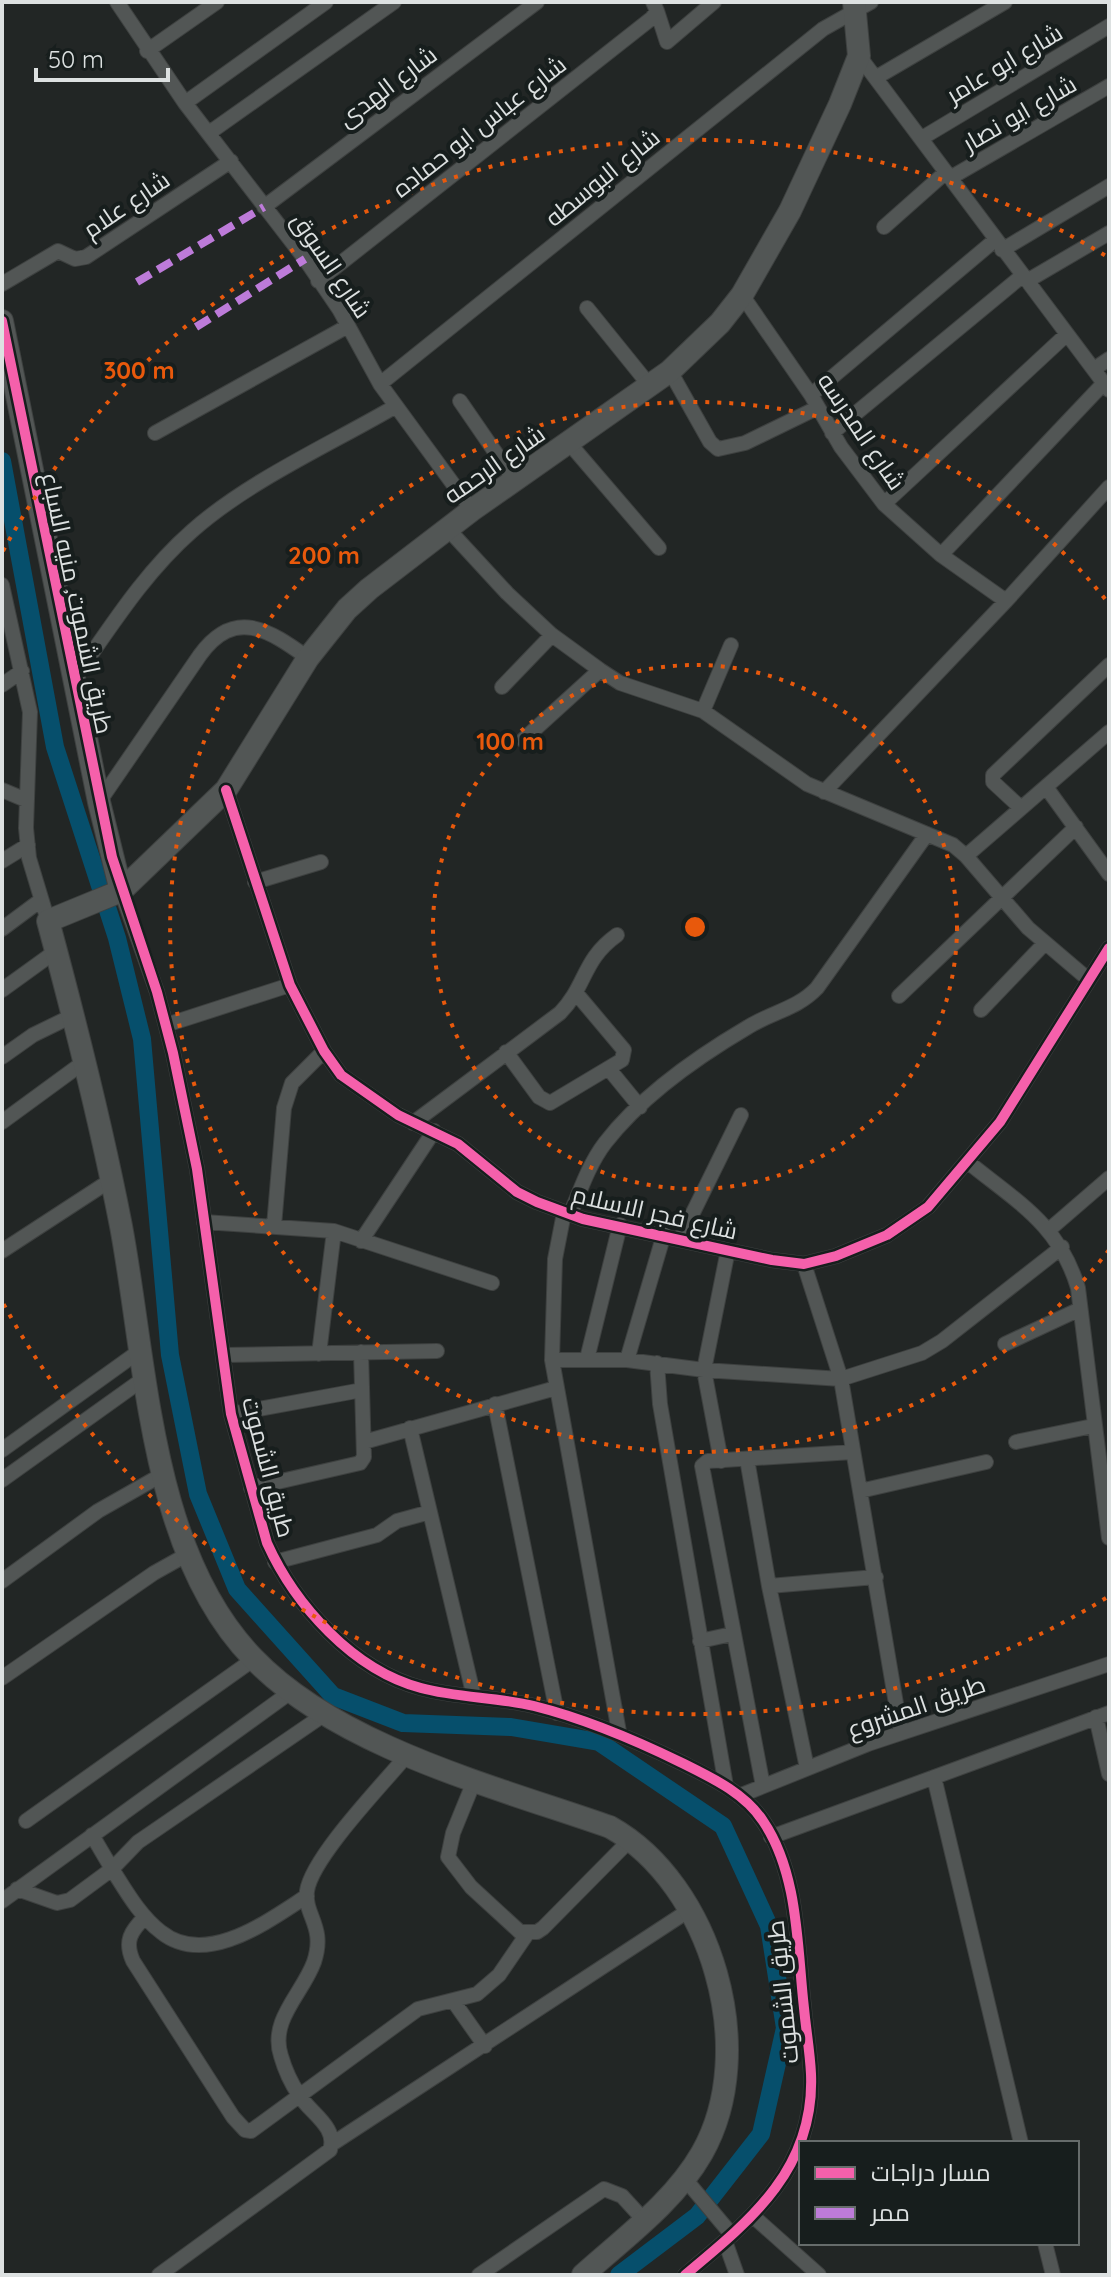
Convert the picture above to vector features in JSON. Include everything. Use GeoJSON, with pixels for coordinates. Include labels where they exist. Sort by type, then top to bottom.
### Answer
{"type":"FeatureCollection","features":[{"type":"Feature","properties":{"kind":"street","name":"شارع السوق"},"geometry":{"type":"LineString","coordinates":[[117,2],[147,51],[318,281],[348,326],[380,384],[472,510]]}},
{"type":"Feature","properties":{"kind":"street"},"geometry":{"type":"LineString","coordinates":[[147,51],[217,2]]}},
{"type":"Feature","properties":{"kind":"street"},"geometry":{"type":"LineString","coordinates":[[185,103],[326,2]]}},
{"type":"Feature","properties":{"kind":"street"},"geometry":{"type":"LineString","coordinates":[[209,133],[394,2]]}},
{"type":"Feature","properties":{"kind":"street","name":"شارع الهدى"},"geometry":{"type":"LineString","coordinates":[[264,207],[537,2]]}},
{"type":"Feature","properties":{"kind":"street"},"geometry":{"type":"LineString","coordinates":[[655,7],[667,42],[714,2]]}},
{"type":"Feature","properties":{"kind":"street"},"geometry":{"type":"LineString","coordinates":[[877,77],[1005,2]]}},
{"type":"Feature","properties":{"kind":"street","name":"شارع الرحمه"},"geometry":{"type":"LineString","coordinates":[[116,894],[226,790],[308,658],[347,609],[472,510],[670,371],[704,339],[742,295],[790,211],[859,56],[860,5]]}},
{"type":"Feature","properties":{"kind":"street","name":"شارع البوسطه"},"geometry":{"type":"LineString","coordinates":[[380,384],[746,89],[823,29],[860,5]]}},
{"type":"Feature","properties":{"kind":"street","name":"شارع عباس ابو حماده"},"geometry":{"type":"LineString","coordinates":[[318,281],[655,7]]}},
{"type":"Feature","properties":{"kind":"street","name":"شارع ابو عامر"},"geometry":{"type":"LineString","coordinates":[[922,138],[1109,26]]}},
{"type":"Feature","properties":{"kind":"street"},"geometry":{"type":"LineString","coordinates":[[859,56],[1106,386],[941,555]]}},
{"type":"Feature","properties":{"kind":"street","name":"شارع ابو نصار"},"geometry":{"type":"LineString","coordinates":[[884,227],[948,175],[1109,86]]}},
{"type":"Feature","properties":{"kind":"street","name":"شارع علام"},"geometry":{"type":"LineString","coordinates":[[2,284],[58,251],[75,259],[86,257],[231,161]]}},
{"type":"Feature","properties":{"kind":"street"},"geometry":{"type":"LineString","coordinates":[[670,371],[710,442],[718,449],[745,443],[814,401],[999,245],[1109,186]]}},
{"type":"Feature","properties":{"kind":"street"},"geometry":{"type":"LineString","coordinates":[[832,433],[1024,279],[1109,233]]}},
{"type":"Feature","properties":{"kind":"street","name":"شارع المدرسه"},"geometry":{"type":"LineString","coordinates":[[742,295],[814,401],[832,433],[884,504],[941,555],[1006,601]]}},
{"type":"Feature","properties":{"kind":"street"},"geometry":{"type":"LineString","coordinates":[[587,308],[650,386]]}},
{"type":"Feature","properties":{"kind":"street","name":"طريق الشموت, منيه السباع"},"geometry":{"type":"LineString","coordinates":[[2,321],[116,894]]}},
{"type":"Feature","properties":{"kind":"street"},"geometry":{"type":"LineString","coordinates":[[155,433],[348,326]]}},
{"type":"Feature","properties":{"kind":"street"},"geometry":{"type":"LineString","coordinates":[[884,504],[1067,334]]}},
{"type":"Feature","properties":{"kind":"street"},"geometry":{"type":"LineString","coordinates":[[1094,369],[1109,359]]}},
{"type":"Feature","properties":{"kind":"street"},"geometry":{"type":"LineString","coordinates":[[460,401],[515,481]]}},
{"type":"Feature","properties":{"kind":"street"},"geometry":{"type":"LineString","coordinates":[[74,679],[151,572],[193,530],[239,495],[396,406]]}},
{"type":"Feature","properties":{"kind":"street"},"geometry":{"type":"LineString","coordinates":[[569,443],[659,548]]}},
{"type":"Feature","properties":{"kind":"street"},"geometry":{"type":"LineString","coordinates":[[824,792],[1006,601],[1109,487]]}},
{"type":"Feature","properties":{"kind":"street"},"geometry":{"type":"LineString","coordinates":[[448,529],[507,593],[552,635],[620,683],[703,711],[824,792],[927,834],[966,856],[1045,943],[1089,980]]}},
{"type":"Feature","properties":{"kind":"street"},"geometry":{"type":"LineString","coordinates":[[2,585],[22,671],[32,735],[26,800],[28,845],[111,1180],[165,1473],[188,1554],[204,1592],[254,1659],[325,1714],[408,1754],[610,1827],[631,1839],[673,1880],[691,1909],[719,1987],[728,2043],[726,2083],[718,2118],[693,2188],[644,2220],[583,2275]]}},
{"type":"Feature","properties":{"kind":"street"},"geometry":{"type":"LineString","coordinates":[[99,802],[200,655],[220,634],[249,627],[264,630],[308,658]]}},
{"type":"Feature","properties":{"kind":"street"},"geometry":{"type":"LineString","coordinates":[[502,687],[552,635]]}},
{"type":"Feature","properties":{"kind":"street"},"geometry":{"type":"LineString","coordinates":[[703,711],[731,645]]}},
{"type":"Feature","properties":{"kind":"street"},"geometry":{"type":"LineString","coordinates":[[1021,808],[993,782],[993,775],[1109,665]]}},
{"type":"Feature","properties":{"kind":"street"},"geometry":{"type":"LineString","coordinates":[[523,740],[600,670]]}},
{"type":"Feature","properties":{"kind":"street"},"geometry":{"type":"LineString","coordinates":[[2,685],[22,671]]}},
{"type":"Feature","properties":{"kind":"street"},"geometry":{"type":"LineString","coordinates":[[966,856],[1109,732]]}},
{"type":"Feature","properties":{"kind":"street"},"geometry":{"type":"LineString","coordinates":[[1046,787],[1109,873]]}},
{"type":"Feature","properties":{"kind":"street"},"geometry":{"type":"LineString","coordinates":[[2,790],[26,800]]}},
{"type":"Feature","properties":{"kind":"street","name":"شارع فجر الاسلام"},"geometry":{"type":"LineString","coordinates":[[226,790],[290,985],[324,1051],[341,1075],[413,1123],[458,1144],[517,1192],[567,1214],[804,1264],[864,1246],[910,1221],[928,1207],[968,1162],[1034,1072],[1089,980],[1104,963],[1109,948]]}},
{"type":"Feature","properties":{"kind":"street"},"geometry":{"type":"LineString","coordinates":[[899,996],[1076,827]]}},
{"type":"Feature","properties":{"kind":"street"},"geometry":{"type":"LineString","coordinates":[[619,1732],[552,1360],[555,1259],[567,1214],[604,1146],[640,1107],[717,1045],[753,1024],[806,1000],[855,940],[927,834]]}},
{"type":"Feature","properties":{"kind":"street"},"geometry":{"type":"LineString","coordinates":[[2,861],[28,845]]}},
{"type":"Feature","properties":{"kind":"street"},"geometry":{"type":"LineString","coordinates":[[255,882],[321,862]]}},
{"type":"Feature","properties":{"kind":"street"},"geometry":{"type":"LineString","coordinates":[[2,929],[44,910],[75,910],[116,894]]}},
{"type":"Feature","properties":{"kind":"street","name":"طريق الشموت"},"geometry":{"type":"LineString","coordinates":[[116,894],[166,1025],[197,1169],[231,1414],[275,1562],[318,1619],[361,1658],[418,1687],[557,1713],[619,1732],[726,1786],[764,1822],[771,1837],[793,1906],[811,2076],[809,2112],[792,2159],[771,2198],[754,2217],[685,2275]]}},
{"type":"Feature","properties":{"kind":"street"},"geometry":{"type":"LineString","coordinates":[[413,1123],[560,1013],[576,993],[594,953],[617,935]]}},
{"type":"Feature","properties":{"kind":"street"},"geometry":{"type":"LineString","coordinates":[[981,1010],[1045,943]]}},
{"type":"Feature","properties":{"kind":"street"},"geometry":{"type":"LineString","coordinates":[[2,990],[56,951]]}},
{"type":"Feature","properties":{"kind":"street"},"geometry":{"type":"LineString","coordinates":[[166,1025],[290,985]]}},
{"type":"Feature","properties":{"kind":"street"},"geometry":{"type":"LineString","coordinates":[[506,1052],[539,1097],[550,1103],[622,1060],[624,1050],[576,993]]}},
{"type":"Feature","properties":{"kind":"street"},"geometry":{"type":"LineString","coordinates":[[2,1057],[33,1035],[72,1016]]}},
{"type":"Feature","properties":{"kind":"street"},"geometry":{"type":"LineString","coordinates":[[274,1226],[284,1108],[292,1083],[324,1051]]}},
{"type":"Feature","properties":{"kind":"street"},"geometry":{"type":"LineString","coordinates":[[2,1122],[84,1062]]}},
{"type":"Feature","properties":{"kind":"street"},"geometry":{"type":"LineString","coordinates":[[609,1069],[640,1107]]}},
{"type":"Feature","properties":{"kind":"street"},"geometry":{"type":"LineString","coordinates":[[681,1237],[741,1115]]}},
{"type":"Feature","properties":{"kind":"street"},"geometry":{"type":"LineString","coordinates":[[361,1241],[434,1131]]}},
{"type":"Feature","properties":{"kind":"street"},"geometry":{"type":"LineString","coordinates":[[968,1162],[1050,1229],[1075,1277],[1109,1538]]}},
{"type":"Feature","properties":{"kind":"street"},"geometry":{"type":"LineString","coordinates":[[1050,1229],[1109,1178]]}},
{"type":"Feature","properties":{"kind":"street"},"geometry":{"type":"LineString","coordinates":[[2,1251],[111,1180]]}},
{"type":"Feature","properties":{"kind":"street"},"geometry":{"type":"LineString","coordinates":[[204,1222],[334,1231],[492,1283]]}},
{"type":"Feature","properties":{"kind":"street"},"geometry":{"type":"LineString","coordinates":[[587,1359],[620,1225]]}},
{"type":"Feature","properties":{"kind":"street"},"geometry":{"type":"LineString","coordinates":[[319,1354],[334,1231]]}},
{"type":"Feature","properties":{"kind":"street"},"geometry":{"type":"LineString","coordinates":[[627,1360],[664,1234]]}},
{"type":"Feature","properties":{"kind":"street"},"geometry":{"type":"LineString","coordinates":[[552,1360],[627,1360],[704,1370],[841,1379],[922,1353],[942,1341],[1062,1247]]}},
{"type":"Feature","properties":{"kind":"street"},"geometry":{"type":"LineString","coordinates":[[721,1461],[704,1370],[728,1250]]}},
{"type":"Feature","properties":{"kind":"street"},"geometry":{"type":"LineString","coordinates":[[804,1264],[841,1379],[901,1733]]}},
{"type":"Feature","properties":{"kind":"street"},"geometry":{"type":"LineString","coordinates":[[1005,1344],[1080,1309]]}},
{"type":"Feature","properties":{"kind":"street"},"geometry":{"type":"LineString","coordinates":[[2,1450],[141,1350]]}},
{"type":"Feature","properties":{"kind":"street"},"geometry":{"type":"LineString","coordinates":[[223,1355],[437,1351]]}},
{"type":"Feature","properties":{"kind":"street"},"geometry":{"type":"LineString","coordinates":[[251,1488],[355,1466],[364,1457],[361,1352]]}},
{"type":"Feature","properties":{"kind":"street"},"geometry":{"type":"LineString","coordinates":[[657,1363],[660,1404],[726,1786]]}},
{"type":"Feature","properties":{"kind":"street"},"geometry":{"type":"LineString","coordinates":[[2,1480],[146,1377]]}},
{"type":"Feature","properties":{"kind":"street"},"geometry":{"type":"LineString","coordinates":[[364,1442],[556,1388]]}},
{"type":"Feature","properties":{"kind":"street"},"geometry":{"type":"LineString","coordinates":[[231,1414],[362,1390]]}},
{"type":"Feature","properties":{"kind":"street"},"geometry":{"type":"LineString","coordinates":[[495,1404],[557,1713]]}},
{"type":"Feature","properties":{"kind":"street"},"geometry":{"type":"LineString","coordinates":[[1016,1442],[1093,1426]]}},
{"type":"Feature","properties":{"kind":"street"},"geometry":{"type":"LineString","coordinates":[[410,1428],[474,1697]]}},
{"type":"Feature","properties":{"kind":"street"},"geometry":{"type":"LineString","coordinates":[[763,1786],[702,1473],[705,1463],[853,1452]]}},
{"type":"Feature","properties":{"kind":"street"},"geometry":{"type":"LineString","coordinates":[[747,1459],[769,1586],[807,1768]]}},
{"type":"Feature","properties":{"kind":"street"},"geometry":{"type":"LineString","coordinates":[[860,1491],[986,1462]]}},
{"type":"Feature","properties":{"kind":"street"},"geometry":{"type":"LineString","coordinates":[[2,1581],[124,1493],[165,1473]]}},
{"type":"Feature","properties":{"kind":"street"},"geometry":{"type":"LineString","coordinates":[[275,1562],[377,1535],[397,1521],[430,1512]]}},
{"type":"Feature","properties":{"kind":"street"},"geometry":{"type":"LineString","coordinates":[[2,1678],[154,1573],[188,1554]]}},
{"type":"Feature","properties":{"kind":"street"},"geometry":{"type":"LineString","coordinates":[[769,1586],[876,1577]]}},
{"type":"Feature","properties":{"kind":"street"},"geometry":{"type":"LineString","coordinates":[[700,1641],[732,1634]]}},
{"type":"Feature","properties":{"kind":"street"},"geometry":{"type":"LineString","coordinates":[[26,1821],[254,1659]]}},
{"type":"Feature","properties":{"kind":"street","name":"طريق المشروع"},"geometry":{"type":"LineString","coordinates":[[739,1796],[901,1733],[1109,1664]]}},
{"type":"Feature","properties":{"kind":"street"},"geometry":{"type":"LineString","coordinates":[[2,1901],[292,1691]]}},
{"type":"Feature","properties":{"kind":"street"},"geometry":{"type":"LineString","coordinates":[[17,1889],[63,1902],[112,1869],[138,1842],[325,1714]]}},
{"type":"Feature","properties":{"kind":"street"},"geometry":{"type":"LineString","coordinates":[[771,1837],[1102,1715],[1109,1774]]}},
{"type":"Feature","properties":{"kind":"street"},"geometry":{"type":"LineString","coordinates":[[332,2144],[330,2132],[300,2097],[279,2052],[278,2033],[313,1965],[318,1947],[318,1928],[307,1896],[315,1872],[408,1754]]}},
{"type":"Feature","properties":{"kind":"street"},"geometry":{"type":"LineString","coordinates":[[934,1777],[1021,2141]]}},
{"type":"Feature","properties":{"kind":"street"},"geometry":{"type":"LineString","coordinates":[[475,1779],[453,1833],[448,1857],[471,1887],[514,1928],[527,1934]]}},
{"type":"Feature","properties":{"kind":"street"},"geometry":{"type":"LineString","coordinates":[[92,1835],[145,1917],[179,1943],[203,1945],[254,1929],[307,1896]]}},
{"type":"Feature","properties":{"kind":"street"},"geometry":{"type":"LineString","coordinates":[[145,1917],[129,1937],[127,1948],[239,2126],[251,2131],[418,2009],[454,2002],[477,1994],[491,1984],[527,1934],[543,1928],[631,1839]]}},
{"type":"Feature","properties":{"kind":"street"},"geometry":{"type":"LineString","coordinates":[[159,2275],[319,2161],[332,2144],[691,1909]]}},
{"type":"Feature","properties":{"kind":"street"},"geometry":{"type":"LineString","coordinates":[[454,2002],[485,2046]]}},
{"type":"Feature","properties":{"kind":"street"},"geometry":{"type":"LineString","coordinates":[[693,2188],[721,2221],[729,2238],[737,2275]]}},
{"type":"Feature","properties":{"kind":"street"},"geometry":{"type":"LineString","coordinates":[[479,2275],[604,2189],[622,2196],[644,2220]]}},
{"type":"Feature","properties":{"kind":"street"},"geometry":{"type":"LineString","coordinates":[[754,2217],[794,2250],[813,2273]]}},
{"type":"Feature","properties":{"kind":"street"},"geometry":{"type":"LineString","coordinates":[[1046,2245],[1053,2275]]}},
{"type":"Feature","properties":{"kind":"waterway"},"geometry":{"type":"LineString","coordinates":[[2,461],[55,747],[117,938],[142,1039],[170,1355],[198,1494],[237,1589],[333,1696],[403,1723],[511,1727],[599,1742],[723,1826],[769,1926],[785,2028],[761,2134],[697,2216],[619,2275]]}},
{"type":"Feature","properties":{"kind":"marked path"},"geometry":{"type":"LineString","coordinates":[[137,282],[264,207]]}},
{"type":"Feature","properties":{"kind":"marked path"},"geometry":{"type":"LineString","coordinates":[[196,327],[305,259]]}},
{"type":"Feature","properties":{"kind":"cycle path"},"geometry":{"type":"LineString","coordinates":[[2,321],[112,857],[157,992],[173,1053],[197,1169],[231,1414],[267,1543],[293,1589],[310,1611],[350,1651],[372,1666],[421,1688],[520,1703],[609,1730],[714,1780],[755,1811],[775,1842],[784,1864],[794,1912],[811,2074],[809,2108],[801,2141]]}},
{"type":"Feature","properties":{"kind":"cycle path"},"geometry":{"type":"LineString","coordinates":[[226,790],[290,985],[324,1051],[341,1075],[398,1115],[458,1144],[517,1192],[537,1202],[583,1219],[772,1260],[804,1264],[836,1256],[887,1235],[928,1207],[1000,1122],[1109,948]]}},
{"type":"Feature","properties":{"kind":"cycle path"},"geometry":{"type":"LineString","coordinates":[[685,2275],[754,2213],[774,2190],[799,2145]]}}]}
